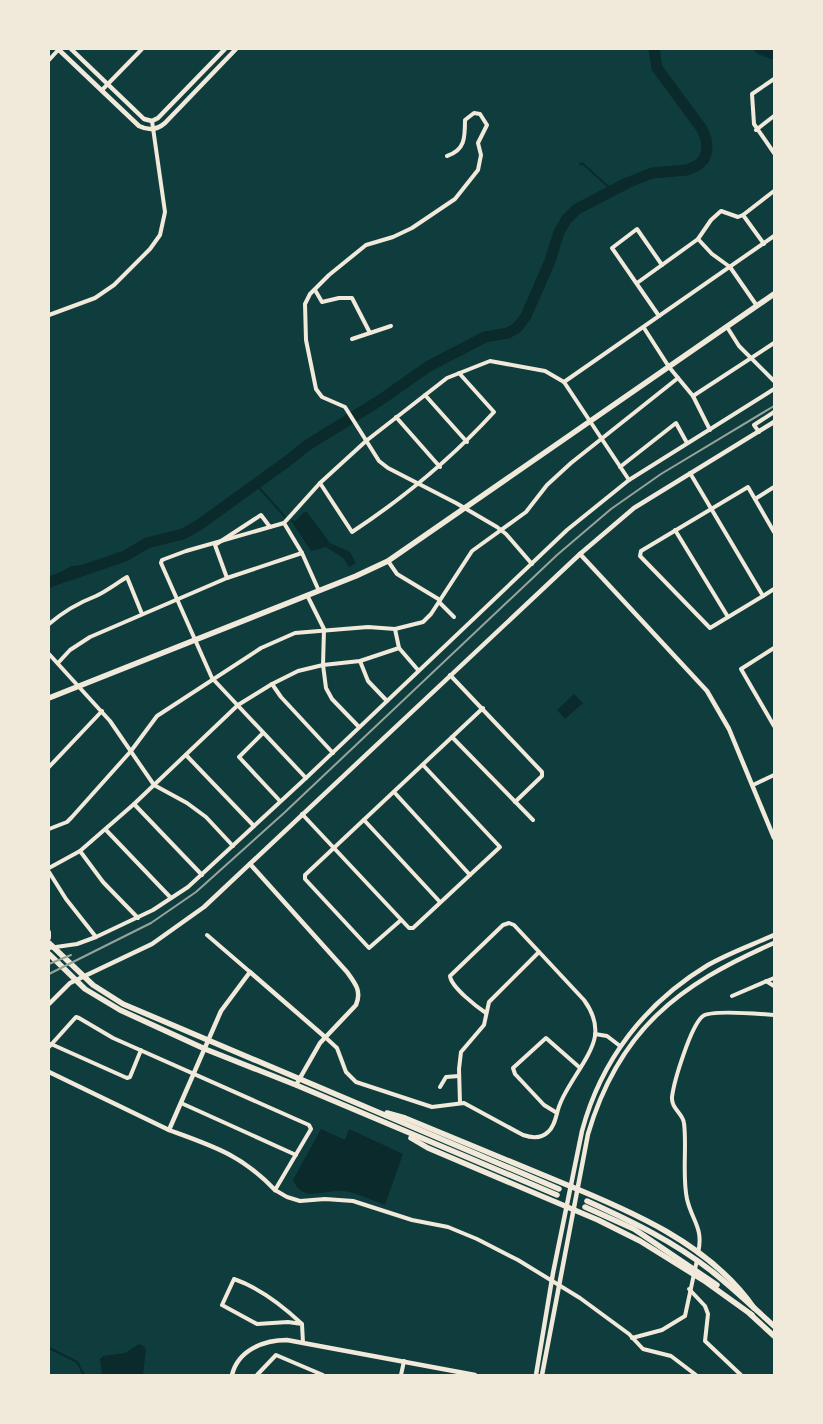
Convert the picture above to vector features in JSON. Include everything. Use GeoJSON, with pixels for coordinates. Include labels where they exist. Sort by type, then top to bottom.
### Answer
{"type":"FeatureCollection","features":[{"type":"Feature","properties":{"kind":"main road"},"geometry":{"type":"LineString","coordinates":[[49,698],[319,591],[388,561],[774,294]]}},
{"type":"Feature","properties":{"kind":"main road"},"geometry":{"type":"LineString","coordinates":[[49,943],[93,985],[123,1004],[209,1041],[297,1082],[391,1126],[558,1192],[366,1107],[297,1082],[205,1049],[120,1010],[85,989],[49,954]]}},
{"type":"Feature","properties":{"kind":"main road"},"geometry":{"type":"LineString","coordinates":[[366,1107],[405,1118],[577,1188],[631,1213],[681,1242],[736,1284],[754,1308]]}},
{"type":"Feature","properties":{"kind":"main road"},"geometry":{"type":"LineString","coordinates":[[391,1126],[428,1148],[640,1241],[706,1282],[752,1315]]}},
{"type":"Feature","properties":{"kind":"main road"},"geometry":{"type":"LineString","coordinates":[[774,1326],[713,1272],[685,1253],[630,1220],[586,1204],[634,1229],[701,1273],[752,1315],[774,1336]]}},
{"type":"Feature","properties":{"kind":"street"},"geometry":{"type":"LineString","coordinates":[[49,60],[58,49],[139,126],[153,129],[165,123],[236,49]]}},
{"type":"Feature","properties":{"kind":"street"},"geometry":{"type":"LineString","coordinates":[[70,49],[144,119],[152,121],[158,118],[225,49]]}},
{"type":"Feature","properties":{"kind":"street"},"geometry":{"type":"LineString","coordinates":[[102,90],[142,49]]}},
{"type":"Feature","properties":{"kind":"street"},"geometry":{"type":"LineString","coordinates":[[774,79],[752,94],[756,130],[774,153]]}},
{"type":"Feature","properties":{"kind":"street"},"geometry":{"type":"LineString","coordinates":[[447,156],[458,152],[462,147],[465,120],[474,113],[480,114],[487,125],[478,143],[481,155],[478,170],[455,199],[412,228],[393,237],[366,245],[329,275],[310,294],[305,304],[306,340],[312,377],[322,397],[345,407],[373,452],[388,468],[465,508],[501,531],[532,564]]}},
{"type":"Feature","properties":{"kind":"street"},"geometry":{"type":"LineString","coordinates":[[756,130],[774,116]]}},
{"type":"Feature","properties":{"kind":"street"},"geometry":{"type":"LineString","coordinates":[[49,316],[95,298],[114,285],[160,235],[165,212],[152,121]]}},
{"type":"Feature","properties":{"kind":"street"},"geometry":{"type":"LineString","coordinates":[[637,283],[698,239],[711,220],[721,211],[738,217],[743,216],[774,191]]}},
{"type":"Feature","properties":{"kind":"street"},"geometry":{"type":"LineString","coordinates":[[743,216],[764,244]]}},
{"type":"Feature","properties":{"kind":"street"},"geometry":{"type":"LineString","coordinates":[[659,316],[612,248],[637,229],[662,265]]}},
{"type":"Feature","properties":{"kind":"street"},"geometry":{"type":"LineString","coordinates":[[564,382],[774,236]]}},
{"type":"Feature","properties":{"kind":"street"},"geometry":{"type":"LineString","coordinates":[[698,239],[712,254],[730,267],[757,306]]}},
{"type":"Feature","properties":{"kind":"street"},"geometry":{"type":"LineString","coordinates":[[315,290],[322,302],[339,298],[352,298],[370,333]]}},
{"type":"Feature","properties":{"kind":"street"},"geometry":{"type":"LineString","coordinates":[[352,340],[392,326]]}},
{"type":"Feature","properties":{"kind":"street"},"geometry":{"type":"LineString","coordinates":[[727,327],[750,358],[774,381]]}},
{"type":"Feature","properties":{"kind":"street"},"geometry":{"type":"LineString","coordinates":[[644,328],[669,367],[693,396],[710,430]]}},
{"type":"Feature","properties":{"kind":"street"},"geometry":{"type":"LineString","coordinates":[[693,396],[774,343]]}},
{"type":"Feature","properties":{"kind":"street"},"geometry":{"type":"LineString","coordinates":[[306,778],[212,678],[161,563],[162,560],[186,551],[215,545],[284,523],[320,483],[366,441],[396,417],[447,378],[490,362],[545,370],[564,382],[629,480]]}},
{"type":"Feature","properties":{"kind":"street"},"geometry":{"type":"LineString","coordinates":[[320,483],[352,532],[420,485],[467,442],[494,412],[460,373]]}},
{"type":"Feature","properties":{"kind":"street"},"geometry":{"type":"LineString","coordinates":[[49,829],[67,822],[72,817],[131,751],[157,716],[212,678],[261,648],[295,633],[324,629],[368,627],[395,629],[423,622],[440,601],[472,551],[526,512],[547,486],[678,378]]}},
{"type":"Feature","properties":{"kind":"street"},"geometry":{"type":"LineString","coordinates":[[49,948],[77,944],[138,918],[171,898],[202,875],[567,530],[629,480],[774,389]]}},
{"type":"Feature","properties":{"kind":"street"},"geometry":{"type":"LineString","coordinates":[[425,395],[467,442]]}},
{"type":"Feature","properties":{"kind":"street"},"geometry":{"type":"LineString","coordinates":[[759,432],[754,424],[774,412]]}},
{"type":"Feature","properties":{"kind":"street"},"geometry":{"type":"LineString","coordinates":[[396,417],[440,467]]}},
{"type":"Feature","properties":{"kind":"street"},"geometry":{"type":"LineString","coordinates":[[50,1000],[78,978],[169,934],[204,907],[580,554],[634,508],[774,422]]}},
{"type":"Feature","properties":{"kind":"street"},"geometry":{"type":"LineString","coordinates":[[620,467],[676,423],[687,443]]}},
{"type":"Feature","properties":{"kind":"street"},"geometry":{"type":"LineString","coordinates":[[690,473],[763,596]]}},
{"type":"Feature","properties":{"kind":"street"},"geometry":{"type":"LineString","coordinates":[[774,532],[748,487],[641,551],[640,556],[710,628],[774,589]]}},
{"type":"Feature","properties":{"kind":"street"},"geometry":{"type":"LineString","coordinates":[[755,499],[774,487]]}},
{"type":"Feature","properties":{"kind":"street"},"geometry":{"type":"LineString","coordinates":[[215,545],[261,514],[270,527]]}},
{"type":"Feature","properties":{"kind":"street"},"geometry":{"type":"LineString","coordinates":[[284,523],[302,553],[319,591]]}},
{"type":"Feature","properties":{"kind":"street"},"geometry":{"type":"LineString","coordinates":[[238,530],[242,536]]}},
{"type":"Feature","properties":{"kind":"street"},"geometry":{"type":"LineString","coordinates":[[675,530],[728,617]]}},
{"type":"Feature","properties":{"kind":"street"},"geometry":{"type":"LineString","coordinates":[[215,545],[228,578]]}},
{"type":"Feature","properties":{"kind":"street"},"geometry":{"type":"LineString","coordinates":[[58,663],[70,650],[90,637],[176,598],[302,553]]}},
{"type":"Feature","properties":{"kind":"street"},"geometry":{"type":"LineString","coordinates":[[580,554],[707,691],[722,716],[774,838]]}},
{"type":"Feature","properties":{"kind":"street"},"geometry":{"type":"LineString","coordinates":[[388,561],[397,574],[440,601],[454,617]]}},
{"type":"Feature","properties":{"kind":"street"},"geometry":{"type":"LineString","coordinates":[[49,624],[63,612],[87,598],[96,596],[126,576],[142,614]]}},
{"type":"Feature","properties":{"kind":"street"},"geometry":{"type":"LineString","coordinates":[[307,595],[324,629],[323,665],[326,688],[332,698],[359,727]]}},
{"type":"Feature","properties":{"kind":"street"},"geometry":{"type":"LineString","coordinates":[[395,629],[399,648],[418,670]]}},
{"type":"Feature","properties":{"kind":"street"},"geometry":{"type":"LineString","coordinates":[[96,937],[66,900],[49,870],[80,852],[238,706],[272,684],[298,671],[323,665],[360,661],[399,648]]}},
{"type":"Feature","properties":{"kind":"street"},"geometry":{"type":"LineString","coordinates":[[774,648],[741,669],[774,726]]}},
{"type":"Feature","properties":{"kind":"street"},"geometry":{"type":"LineString","coordinates":[[49,654],[102,711],[154,785],[206,817],[233,846]]}},
{"type":"Feature","properties":{"kind":"street"},"geometry":{"type":"LineString","coordinates":[[360,661],[368,681],[387,701]]}},
{"type":"Feature","properties":{"kind":"street"},"geometry":{"type":"LineString","coordinates":[[450,676],[483,708],[542,772],[542,776],[515,802]]}},
{"type":"Feature","properties":{"kind":"street"},"geometry":{"type":"LineString","coordinates":[[272,684],[281,697],[333,753]]}},
{"type":"Feature","properties":{"kind":"street"},"geometry":{"type":"LineString","coordinates":[[401,920],[369,948],[304,879],[305,875],[483,708]]}},
{"type":"Feature","properties":{"kind":"street"},"geometry":{"type":"LineString","coordinates":[[49,767],[102,711]]}},
{"type":"Feature","properties":{"kind":"street"},"geometry":{"type":"LineString","coordinates":[[263,733],[239,757],[280,801]]}},
{"type":"Feature","properties":{"kind":"street"},"geometry":{"type":"LineString","coordinates":[[452,736],[533,820]]}},
{"type":"Feature","properties":{"kind":"street"},"geometry":{"type":"LineString","coordinates":[[186,755],[254,826]]}},
{"type":"Feature","properties":{"kind":"street"},"geometry":{"type":"LineString","coordinates":[[302,814],[401,920],[409,928],[413,928],[500,847],[423,765]]}},
{"type":"Feature","properties":{"kind":"street"},"geometry":{"type":"LineString","coordinates":[[753,785],[774,775]]}},
{"type":"Feature","properties":{"kind":"street"},"geometry":{"type":"LineString","coordinates":[[394,792],[470,875]]}},
{"type":"Feature","properties":{"kind":"street"},"geometry":{"type":"LineString","coordinates":[[134,804],[202,875]]}},
{"type":"Feature","properties":{"kind":"street"},"geometry":{"type":"LineString","coordinates":[[364,820],[440,902]]}},
{"type":"Feature","properties":{"kind":"street"},"geometry":{"type":"LineString","coordinates":[[106,830],[171,898]]}},
{"type":"Feature","properties":{"kind":"street"},"geometry":{"type":"LineString","coordinates":[[80,852],[103,882],[138,918]]}},
{"type":"Feature","properties":{"kind":"street"},"geometry":{"type":"LineString","coordinates":[[250,864],[341,966],[357,988],[358,997],[356,1005],[325,1037],[311,1055],[297,1082]]}},
{"type":"Feature","properties":{"kind":"street"},"geometry":{"type":"LineString","coordinates":[[207,936],[337,1048],[346,1072],[356,1082],[432,1107],[460,1103],[473,1107],[523,1135],[534,1138],[542,1136],[549,1131],[564,1094],[591,1049],[595,1034],[594,1018],[584,1000],[540,952],[514,925],[506,923],[452,973],[451,981],[476,1007],[486,1013]]}},
{"type":"Feature","properties":{"kind":"street"},"geometry":{"type":"LineString","coordinates":[[49,932],[49,938]]}},
{"type":"Feature","properties":{"kind":"street"},"geometry":{"type":"LineString","coordinates":[[536,1375],[552,1273],[570,1186],[587,1112],[604,1074],[620,1046],[648,1013],[676,986],[710,964],[774,935]]}},
{"type":"Feature","properties":{"kind":"street"},"geometry":{"type":"LineString","coordinates":[[542,1375],[588,1134],[603,1092],[619,1062],[646,1026],[668,1004],[704,978],[728,964],[774,943]]}},
{"type":"Feature","properties":{"kind":"street"},"geometry":{"type":"LineString","coordinates":[[460,1103],[459,1076],[461,1052],[482,1028],[489,1002],[540,952]]}},
{"type":"Feature","properties":{"kind":"street"},"geometry":{"type":"LineString","coordinates":[[169,1130],[221,1011],[250,972]]}},
{"type":"Feature","properties":{"kind":"street"},"geometry":{"type":"LineString","coordinates":[[732,996],[774,978]]}},
{"type":"Feature","properties":{"kind":"street"},"geometry":{"type":"LineString","coordinates":[[766,981],[774,986]]}},
{"type":"Feature","properties":{"kind":"street"},"geometry":{"type":"LineString","coordinates":[[632,1338],[656,1332],[683,1318],[688,1310],[689,1290],[699,1248],[699,1228],[687,1199],[684,1120],[673,1107],[672,1097],[693,1028],[704,1015],[716,1012],[774,1015]]}},
{"type":"Feature","properties":{"kind":"street"},"geometry":{"type":"LineString","coordinates":[[141,1050],[130,1077],[127,1078],[50,1045],[76,1017],[141,1050],[309,1124],[311,1129],[275,1190]]}},
{"type":"Feature","properties":{"kind":"street"},"geometry":{"type":"LineString","coordinates":[[595,1034],[607,1036],[620,1046]]}},
{"type":"Feature","properties":{"kind":"street"},"geometry":{"type":"LineString","coordinates":[[557,1113],[544,1105],[515,1074],[514,1068],[546,1038],[579,1068]]}},
{"type":"Feature","properties":{"kind":"street"},"geometry":{"type":"LineString","coordinates":[[49,1072],[169,1130],[235,1156],[253,1168],[275,1190],[287,1198],[300,1201],[325,1199],[353,1201],[412,1220],[448,1227],[477,1239],[548,1278],[605,1316],[643,1349],[670,1356],[696,1375]]}},
{"type":"Feature","properties":{"kind":"street"},"geometry":{"type":"LineString","coordinates":[[440,1087],[446,1078],[459,1076]]}},
{"type":"Feature","properties":{"kind":"street"},"geometry":{"type":"LineString","coordinates":[[180,1103],[296,1155]]}},
{"type":"Feature","properties":{"kind":"street"},"geometry":{"type":"LineString","coordinates":[[302,1324],[288,1322],[257,1324],[222,1305],[234,1279],[266,1294],[302,1324],[303,1343]]}},
{"type":"Feature","properties":{"kind":"street"},"geometry":{"type":"LineString","coordinates":[[689,1290],[705,1306],[708,1314],[705,1341],[741,1375]]}},
{"type":"Feature","properties":{"kind":"street"},"geometry":{"type":"LineString","coordinates":[[232,1375],[242,1357],[253,1348],[270,1340],[303,1343],[475,1375]]}},
{"type":"Feature","properties":{"kind":"street"},"geometry":{"type":"LineString","coordinates":[[257,1375],[276,1355],[323,1375]]}},
{"type":"Feature","properties":{"kind":"street"},"geometry":{"type":"LineString","coordinates":[[401,1375],[404,1361]]}},
{"type":"Feature","properties":{"kind":"water"},"geometry":{"type":"Polygon","coordinates":[[[304,512],[307,512],[330,543],[350,552],[356,563],[349,567],[343,558],[326,547],[311,551],[293,524],[304,512]]]}},
{"type":"Feature","properties":{"kind":"water"},"geometry":{"type":"Polygon","coordinates":[[[86,565],[89,572],[54,584],[49,589],[49,579],[71,566],[86,565]]]}},
{"type":"Feature","properties":{"kind":"water"},"geometry":{"type":"Polygon","coordinates":[[[574,694],[583,703],[565,719],[557,710],[574,694]]]}},
{"type":"Feature","properties":{"kind":"water"},"geometry":{"type":"Polygon","coordinates":[[[321,1129],[345,1140],[349,1129],[403,1154],[385,1205],[349,1192],[337,1191],[309,1194],[297,1187],[293,1180],[321,1129]]]}},
{"type":"Feature","properties":{"kind":"water"},"geometry":{"type":"Polygon","coordinates":[[[139,1344],[145,1347],[146,1350],[143,1375],[102,1375],[100,1359],[103,1356],[125,1353],[139,1344]]]}},
{"type":"Feature","properties":{"kind":"waterway"},"geometry":{"type":"LineString","coordinates":[[49,582],[125,556],[147,543],[183,534],[199,525],[306,446],[379,401],[429,366],[485,337],[508,333],[517,328],[526,316],[550,261],[559,232],[566,220],[577,209],[627,183],[652,173],[687,170],[698,165],[704,159],[707,150],[706,139],[702,129],[657,68],[654,49]]}},
{"type":"Feature","properties":{"kind":"waterway"},"geometry":{"type":"LineString","coordinates":[[760,49],[774,54]]}},
{"type":"Feature","properties":{"kind":"waterway"},"geometry":{"type":"LineString","coordinates":[[580,165],[582,163],[612,190]]}},
{"type":"Feature","properties":{"kind":"waterway"},"geometry":{"type":"LineString","coordinates":[[255,483],[285,517]]}},
{"type":"Feature","properties":{"kind":"waterway"},"geometry":{"type":"LineString","coordinates":[[49,1348],[77,1362],[84,1375]]}},
{"type":"Feature","properties":{"kind":"railway"},"geometry":{"type":"LineString","coordinates":[[49,974],[151,923],[196,892],[284,813],[557,555],[611,509],[661,474],[774,406]]}},
{"type":"Feature","properties":{"kind":"railway"},"geometry":{"type":"LineString","coordinates":[[49,964],[71,955]]}}]}
